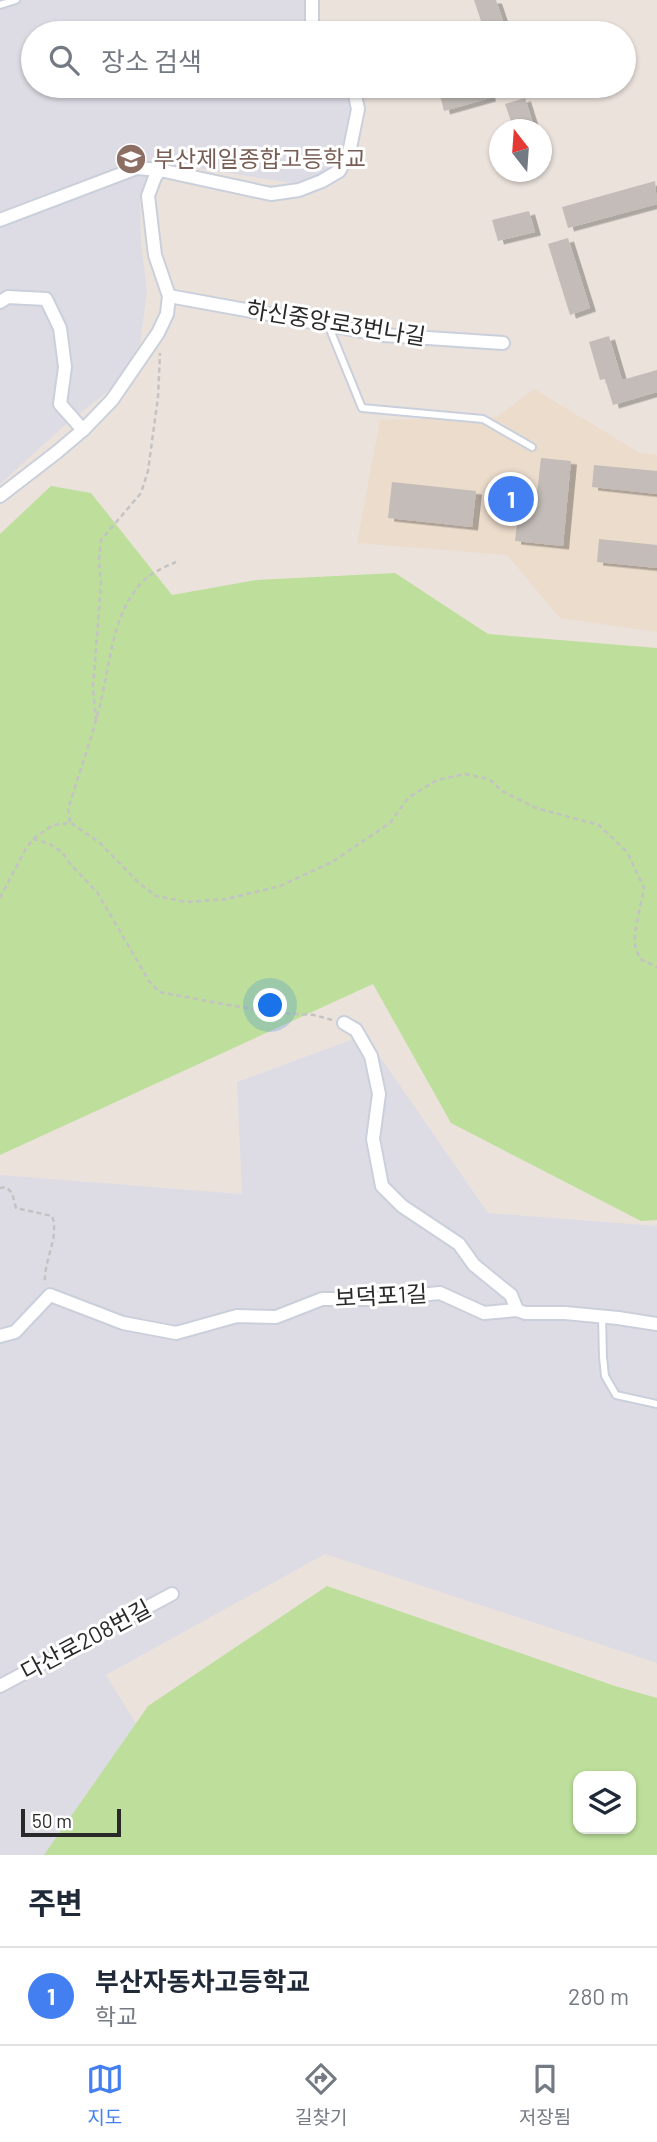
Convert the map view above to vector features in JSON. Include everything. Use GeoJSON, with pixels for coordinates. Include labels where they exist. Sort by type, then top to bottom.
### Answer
{"type":"FeatureCollection","features":[{"type":"Feature","properties":{"kind":"street"},"geometry":{"type":"LineString","coordinates":[[312,0],[312,21]]}},
{"type":"Feature","properties":{"kind":"street"},"geometry":{"type":"LineString","coordinates":[[0,220],[137,168],[160,170],[271,194],[299,190],[339,171],[349,153],[358,110],[356,98]]}},
{"type":"Feature","properties":{"kind":"street"},"geometry":{"type":"LineString","coordinates":[[0,496],[83,430],[112,400],[157,334],[167,314],[169,296],[155,255],[148,196],[160,170]]}},
{"type":"Feature","properties":{"kind":"street","name":"하신중앙로3번나길"},"geometry":{"type":"LineString","coordinates":[[169,296],[383,335],[503,342]]}},
{"type":"Feature","properties":{"kind":"street"},"geometry":{"type":"LineString","coordinates":[[0,302],[8,297],[46,299],[60,328],[65,367],[60,404],[83,430]]}},
{"type":"Feature","properties":{"kind":"street"},"geometry":{"type":"LineString","coordinates":[[344,1023],[356,1030],[371,1056],[379,1094],[373,1139],[382,1186],[402,1206],[459,1244],[474,1265],[511,1295],[517,1310]]}},
{"type":"Feature","properties":{"kind":"street","name":"보덕포1길"},"geometry":{"type":"LineString","coordinates":[[50,1295],[122,1323],[176,1333],[237,1316],[276,1317],[323,1299],[373,1299],[440,1293],[484,1313],[517,1310],[525,1313],[603,1316],[657,1324]]}},
{"type":"Feature","properties":{"kind":"street"},"geometry":{"type":"LineString","coordinates":[[0,1335],[15,1332],[50,1295]]}},
{"type":"Feature","properties":{"kind":"street","name":"다산로208번길"},"geometry":{"type":"LineString","coordinates":[[0,1686],[172,1594]]}},
{"type":"Feature","properties":{"kind":"lane"},"geometry":{"type":"LineString","coordinates":[[0,5],[16,0]]}},
{"type":"Feature","properties":{"kind":"lane"},"geometry":{"type":"LineString","coordinates":[[328,325],[362,408],[483,419],[532,447]]}},
{"type":"Feature","properties":{"kind":"lane"},"geometry":{"type":"LineString","coordinates":[[603,1316],[605,1376],[616,1395],[657,1404]]}},
{"type":"Feature","properties":{"kind":"path"},"geometry":{"type":"LineString","coordinates":[[96,721],[93,687],[101,584],[101,540],[141,493],[148,471],[158,397],[160,349],[157,334]]}},
{"type":"Feature","properties":{"kind":"path"},"geometry":{"type":"LineString","coordinates":[[71,823],[68,808],[96,721],[108,676],[114,638],[126,605],[136,588],[150,573],[176,562]]}},
{"type":"Feature","properties":{"kind":"path"},"geometry":{"type":"LineString","coordinates":[[0,898],[33,839],[53,825],[71,823],[99,842],[139,883],[156,896],[187,902],[227,898],[280,886],[332,862],[390,822],[408,798],[437,780],[465,774],[489,779],[502,791],[536,808],[599,825],[627,852],[644,888],[635,945],[640,959],[657,967]]}},
{"type":"Feature","properties":{"kind":"path"},"geometry":{"type":"LineString","coordinates":[[33,839],[62,852],[97,892],[149,981],[159,992],[279,1013],[314,1015],[344,1023]]}},
{"type":"Feature","properties":{"kind":"path"},"geometry":{"type":"LineString","coordinates":[[0,1188],[6,1187],[12,1193],[16,1208],[52,1216],[55,1224],[44,1274],[50,1295]]}},
{"type":"Feature","properties":{"kind":"shaded area"},"geometry":{"type":"Polygon","coordinates":[[[0,0],[308,0],[310,21],[21,21],[21,98],[346,98],[350,105],[343,146],[333,167],[306,181],[292,183],[154,163],[140,197],[141,244],[147,291],[140,344],[113,387],[63,427],[0,484],[0,0]]]}},
{"type":"Feature","properties":{"kind":"shaded area"},"geometry":{"type":"Polygon","coordinates":[[[534,389],[640,453],[657,455],[657,632],[560,618],[507,555],[357,543],[380,420],[497,417],[534,389]]]}},
{"type":"Feature","properties":{"kind":"shaded area"},"geometry":{"type":"Polygon","coordinates":[[[365,1035],[488,1213],[657,1226],[657,1663],[325,1554],[106,1675],[179,1793],[213,1855],[0,1855],[0,1175],[242,1194],[237,1082],[365,1035]]]}},
{"type":"Feature","properties":{"kind":"green space"},"geometry":{"type":"Polygon","coordinates":[[[51,486],[91,493],[172,595],[256,580],[395,573],[488,634],[657,648],[657,1220],[641,1221],[451,1123],[373,984],[0,1155],[0,534],[51,486]]]}},
{"type":"Feature","properties":{"kind":"green space"},"geometry":{"type":"Polygon","coordinates":[[[327,1586],[615,1686],[657,1698],[657,1855],[44,1855],[148,1706],[327,1586]]]}},
{"type":"Feature","properties":{"kind":"building"},"geometry":{"type":"Polygon","coordinates":[[[474,0],[496,0],[503,21],[481,21],[474,0]]]}},
{"type":"Feature","properties":{"kind":"building"},"geometry":{"type":"Polygon","coordinates":[[[441,98],[490,98],[444,111],[441,98]]]}},
{"type":"Feature","properties":{"kind":"building"},"geometry":{"type":"Polygon","coordinates":[[[525,98],[532,119],[510,119],[505,104],[525,98]]]}},
{"type":"Feature","properties":{"kind":"building"},"geometry":{"type":"Polygon","coordinates":[[[655,181],[657,204],[568,228],[562,207],[655,181]]]}},
{"type":"Feature","properties":{"kind":"building"},"geometry":{"type":"Polygon","coordinates":[[[529,211],[535,232],[498,241],[492,220],[529,211]]]}},
{"type":"Feature","properties":{"kind":"building"},"geometry":{"type":"Polygon","coordinates":[[[568,238],[590,308],[570,315],[548,244],[568,238]]]}},
{"type":"Feature","properties":{"kind":"building"},"geometry":{"type":"Polygon","coordinates":[[[609,336],[622,380],[657,370],[657,392],[613,405],[605,379],[600,380],[589,342],[609,336]]]}},
{"type":"Feature","properties":{"kind":"building"},"geometry":{"type":"Polygon","coordinates":[[[541,458],[571,461],[563,546],[515,541],[519,508],[535,510],[541,458]]]}},
{"type":"Feature","properties":{"kind":"building"},"geometry":{"type":"Polygon","coordinates":[[[594,465],[657,471],[657,494],[592,487],[594,465]]]}},
{"type":"Feature","properties":{"kind":"building"},"geometry":{"type":"Polygon","coordinates":[[[392,482],[476,491],[472,527],[388,518],[392,482]]]}},
{"type":"Feature","properties":{"kind":"building"},"geometry":{"type":"Polygon","coordinates":[[[599,539],[657,545],[657,568],[597,562],[599,539]]]}},
{"type":"Feature","properties":{"kind":"place","name":"부산제일종합고등학교"},"geometry":{"type":"Point","coordinates":[131,159]}},
{"type":"Feature","properties":{"kind":"place","name":"부산자동차고등학교"},"geometry":{"type":"Point","coordinates":[511,499]}}]}
